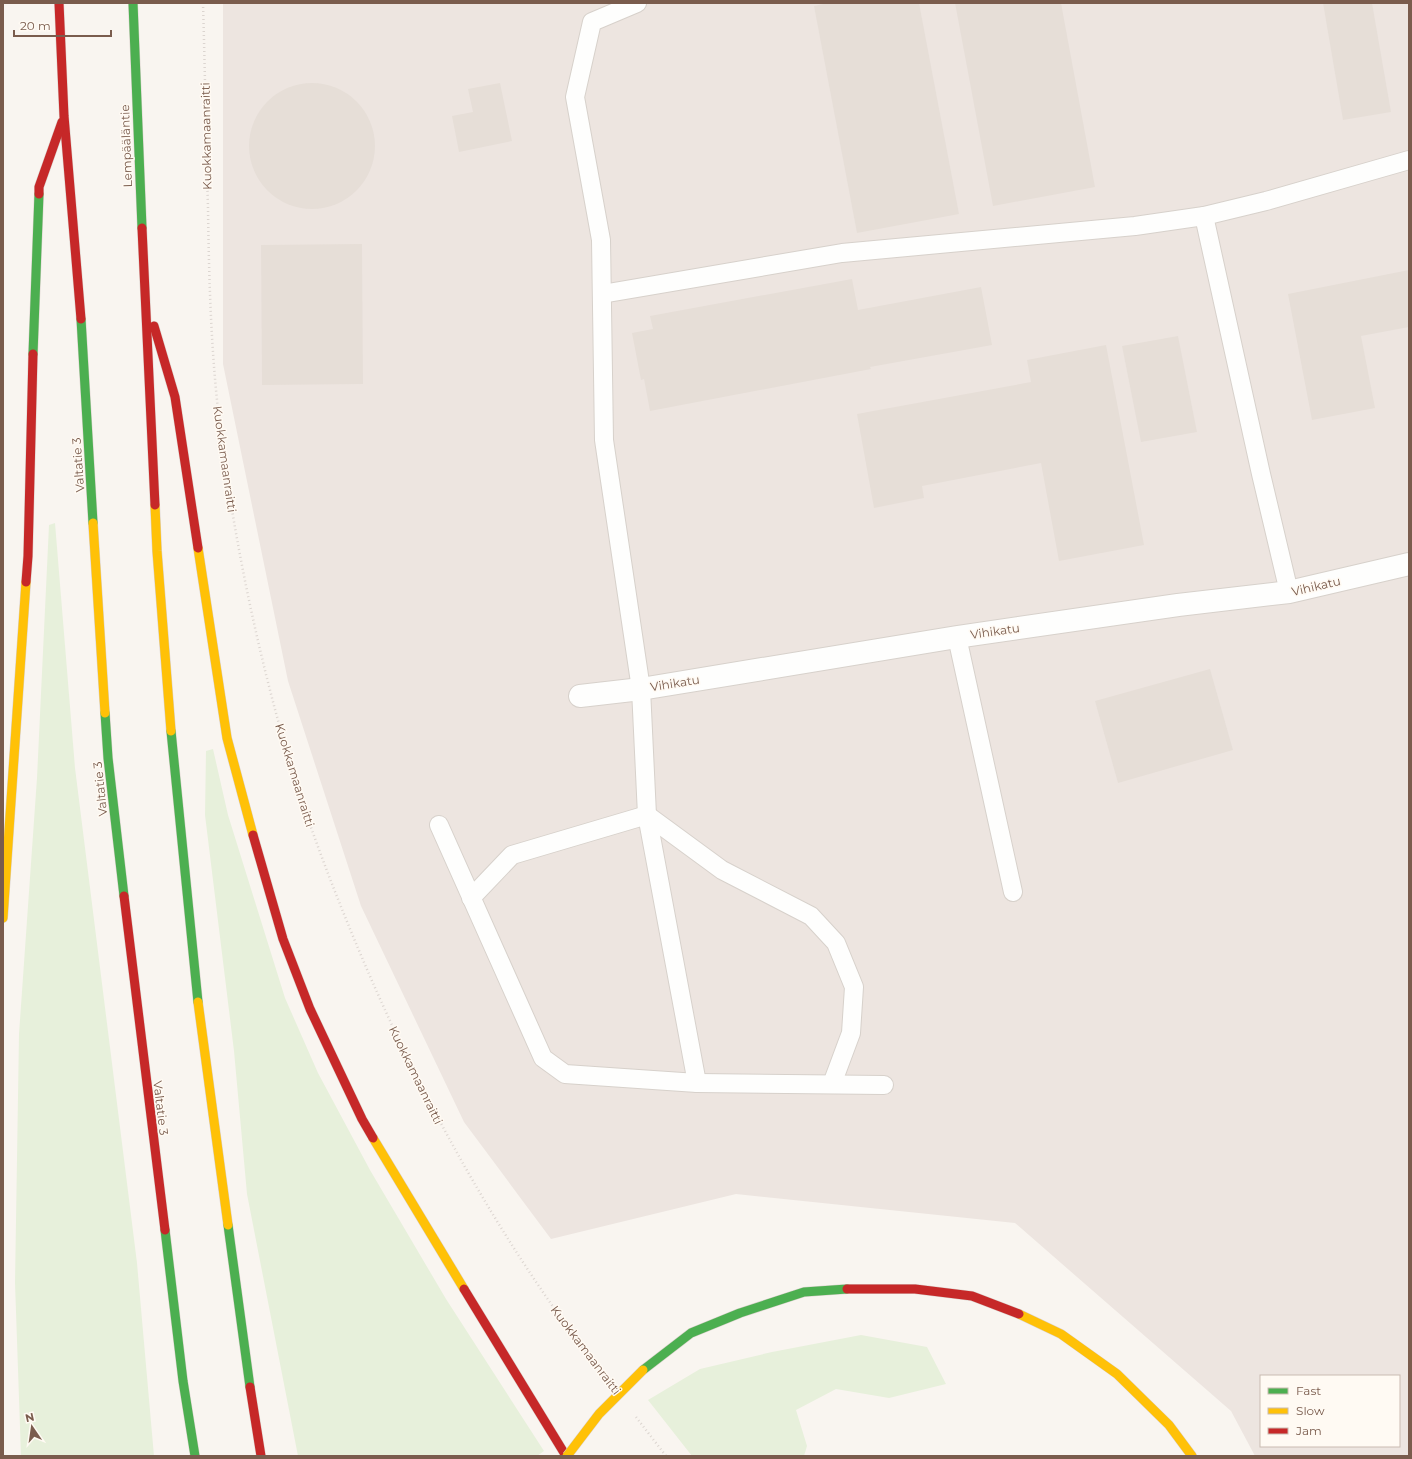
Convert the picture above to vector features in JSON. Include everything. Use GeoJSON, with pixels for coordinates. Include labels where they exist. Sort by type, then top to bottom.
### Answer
{"type":"FeatureCollection","features":[{"type":"Feature","properties":{"kind":"highway"},"geometry":{"type":"LineString","coordinates":[[3,918],[28,556],[33,348],[39,187],[64,116],[59,3]]}},
{"type":"Feature","properties":{"kind":"highway","name":"Lempääläntie"},"geometry":{"type":"LineString","coordinates":[[132,3],[144,288]]}},
{"type":"Feature","properties":{"kind":"highway","name":"Valtatie 3"},"geometry":{"type":"LineString","coordinates":[[64,116],[81,324],[108,758],[182,1374],[195,1456]]}},
{"type":"Feature","properties":{"kind":"highway"},"geometry":{"type":"LineString","coordinates":[[144,288],[158,558],[173,756],[200,1023],[250,1389],[261,1456]]}},
{"type":"Feature","properties":{"kind":"highway"},"geometry":{"type":"LineString","coordinates":[[144,288],[174,397],[227,738],[263,874],[283,940],[310,1009],[362,1119],[418,1214],[567,1456],[599,1414],[643,1370],[691,1333],[740,1313],[804,1292],[854,1288],[915,1289],[972,1296],[1019,1314],[1060,1334],[1117,1374],[1169,1425],[1192,1456]]}},
{"type":"Feature","properties":{"kind":"street","name":"Vihikatu"},"geometry":{"type":"LineString","coordinates":[[580,696],[641,689],[957,637],[1178,605],[1289,592],[1409,564]]}},
{"type":"Feature","properties":{"kind":"lane"},"geometry":{"type":"LineString","coordinates":[[637,3],[592,22],[575,97],[601,240],[604,440],[641,689],[647,815],[697,1083]]}},
{"type":"Feature","properties":{"kind":"lane"},"geometry":{"type":"LineString","coordinates":[[602,294],[842,253],[1135,226],[1204,216],[1266,202],[1409,160]]}},
{"type":"Feature","properties":{"kind":"lane"},"geometry":{"type":"LineString","coordinates":[[1204,216],[1261,474],[1289,592]]}},
{"type":"Feature","properties":{"kind":"lane"},"geometry":{"type":"LineString","coordinates":[[957,637],[1013,892]]}},
{"type":"Feature","properties":{"kind":"lane"},"geometry":{"type":"LineString","coordinates":[[471,898],[512,855],[647,815]]}},
{"type":"Feature","properties":{"kind":"lane"},"geometry":{"type":"LineString","coordinates":[[647,815],[722,870],[811,916],[836,943],[854,987],[851,1033],[832,1084]]}},
{"type":"Feature","properties":{"kind":"lane"},"geometry":{"type":"LineString","coordinates":[[439,825],[543,1058],[566,1074],[697,1083],[884,1085]]}},
{"type":"Feature","properties":{"kind":"path","name":"Kuokkamaanraitti"},"geometry":{"type":"LineString","coordinates":[[203,3],[209,274],[214,372],[235,530],[265,670],[284,743],[305,810],[332,885],[370,978],[409,1063],[440,1124],[520,1259],[569,1331],[603,1375]]}},
{"type":"Feature","properties":{"kind":"path"},"geometry":{"type":"LineString","coordinates":[[632,1412],[666,1456]]}},
{"type":"Feature","properties":{"kind":"shaded area"},"geometry":{"type":"Polygon","coordinates":[[[223,3],[1409,3],[1409,1456],[1255,1456],[1231,1411],[1015,1223],[736,1194],[551,1239],[464,1122],[361,906],[288,681],[223,364],[223,3]]]}},
{"type":"Feature","properties":{"kind":"green space"},"geometry":{"type":"Polygon","coordinates":[[[55,523],[75,768],[137,1263],[154,1456],[21,1456],[15,1283],[19,1034],[37,778],[49,525],[55,523]]]}},
{"type":"Feature","properties":{"kind":"green space"},"geometry":{"type":"Polygon","coordinates":[[[213,749],[228,815],[285,998],[318,1073],[370,1170],[446,1299],[544,1451],[537,1456],[298,1456],[247,1194],[234,1051],[205,815],[206,751],[213,749]]]}},
{"type":"Feature","properties":{"kind":"green space"},"geometry":{"type":"Polygon","coordinates":[[[861,1335],[927,1347],[946,1384],[889,1398],[836,1389],[796,1410],[807,1446],[804,1456],[692,1456],[648,1400],[700,1369],[772,1352],[861,1335]]]}},
{"type":"Feature","properties":{"kind":"building"},"geometry":{"type":"Polygon","coordinates":[[[828,3],[919,3],[959,214],[857,233],[814,6],[828,3]]]}},
{"type":"Feature","properties":{"kind":"building"},"geometry":{"type":"Polygon","coordinates":[[[955,3],[1061,3],[1095,187],[993,206],[955,3]]]}},
{"type":"Feature","properties":{"kind":"building"},"geometry":{"type":"Polygon","coordinates":[[[1323,3],[1372,3],[1391,112],[1343,120],[1323,3]]]}},
{"type":"Feature","properties":{"kind":"building"},"geometry":{"type":"Polygon","coordinates":[[[312,83],[336,88],[347,94],[360,106],[370,122],[375,146],[370,170],[364,181],[352,194],[336,204],[312,209],[288,204],[277,198],[264,186],[254,170],[249,146],[254,122],[260,111],[272,98],[288,88],[312,83]]]}},
{"type":"Feature","properties":{"kind":"building"},"geometry":{"type":"Polygon","coordinates":[[[500,83],[512,141],[459,152],[452,116],[473,112],[468,89],[500,83]]]}},
{"type":"Feature","properties":{"kind":"building"},"geometry":{"type":"Polygon","coordinates":[[[362,244],[363,384],[262,385],[261,245],[362,244]]]}},
{"type":"Feature","properties":{"kind":"building"},"geometry":{"type":"Polygon","coordinates":[[[1409,270],[1409,327],[1361,336],[1375,408],[1312,420],[1288,294],[1409,270]]]}},
{"type":"Feature","properties":{"kind":"building"},"geometry":{"type":"Polygon","coordinates":[[[852,279],[858,310],[981,287],[992,345],[870,367],[871,369],[650,411],[644,379],[641,380],[632,333],[653,329],[650,316],[852,279]]]}},
{"type":"Feature","properties":{"kind":"building"},"geometry":{"type":"Polygon","coordinates":[[[1178,336],[1197,432],[1141,442],[1122,346],[1178,336]]]}},
{"type":"Feature","properties":{"kind":"building"},"geometry":{"type":"Polygon","coordinates":[[[1106,345],[1144,545],[1059,561],[1041,463],[922,486],[924,498],[874,508],[857,414],[1031,382],[1027,360],[1106,345]]]}},
{"type":"Feature","properties":{"kind":"building"},"geometry":{"type":"Polygon","coordinates":[[[1210,669],[1233,750],[1118,783],[1095,701],[1210,669]]]}},
{"type":"Feature","properties":{"kind":"traffic: fast"},"geometry":{"type":"LineString","coordinates":[[133,3],[142,228]]}},
{"type":"Feature","properties":{"kind":"traffic: fast"},"geometry":{"type":"LineString","coordinates":[[33,354],[39,194]]}},
{"type":"Feature","properties":{"kind":"traffic: fast"},"geometry":{"type":"LineString","coordinates":[[81,319],[93,523]]}},
{"type":"Feature","properties":{"kind":"traffic: fast"},"geometry":{"type":"LineString","coordinates":[[105,713],[108,758],[124,896]]}},
{"type":"Feature","properties":{"kind":"traffic: fast"},"geometry":{"type":"LineString","coordinates":[[171,731],[198,1002]]}},
{"type":"Feature","properties":{"kind":"traffic: fast"},"geometry":{"type":"LineString","coordinates":[[228,1225],[250,1387]]}},
{"type":"Feature","properties":{"kind":"traffic: fast"},"geometry":{"type":"LineString","coordinates":[[165,1230],[183,1381],[195,1456]]}},
{"type":"Feature","properties":{"kind":"traffic: fast"},"geometry":{"type":"LineString","coordinates":[[643,1370],[691,1333],[740,1313],[804,1292],[847,1289]]}},
{"type":"Feature","properties":{"kind":"traffic: slow"},"geometry":{"type":"LineString","coordinates":[[155,505],[157,551],[171,731]]}},
{"type":"Feature","properties":{"kind":"traffic: slow"},"geometry":{"type":"LineString","coordinates":[[93,523],[105,713]]}},
{"type":"Feature","properties":{"kind":"traffic: slow"},"geometry":{"type":"LineString","coordinates":[[198,548],[227,738],[253,835]]}},
{"type":"Feature","properties":{"kind":"traffic: slow"},"geometry":{"type":"LineString","coordinates":[[3,918],[26,582]]}},
{"type":"Feature","properties":{"kind":"traffic: slow"},"geometry":{"type":"LineString","coordinates":[[198,1002],[228,1225]]}},
{"type":"Feature","properties":{"kind":"traffic: slow"},"geometry":{"type":"LineString","coordinates":[[373,1138],[464,1289]]}},
{"type":"Feature","properties":{"kind":"traffic: slow"},"geometry":{"type":"LineString","coordinates":[[1019,1314],[1061,1334],[1117,1374],[1169,1425],[1192,1456]]}},
{"type":"Feature","properties":{"kind":"traffic: slow"},"geometry":{"type":"LineString","coordinates":[[567,1456],[599,1414],[643,1370]]}},
{"type":"Feature","properties":{"kind":"traffic: jam"},"geometry":{"type":"LineString","coordinates":[[59,3],[64,116],[81,319]]}},
{"type":"Feature","properties":{"kind":"traffic: jam"},"geometry":{"type":"LineString","coordinates":[[39,194],[39,187],[62,122]]}},
{"type":"Feature","properties":{"kind":"traffic: jam"},"geometry":{"type":"LineString","coordinates":[[142,228],[155,505]]}},
{"type":"Feature","properties":{"kind":"traffic: jam"},"geometry":{"type":"LineString","coordinates":[[154,326],[175,397],[198,548]]}},
{"type":"Feature","properties":{"kind":"traffic: jam"},"geometry":{"type":"LineString","coordinates":[[26,582],[28,556],[33,354]]}},
{"type":"Feature","properties":{"kind":"traffic: jam"},"geometry":{"type":"LineString","coordinates":[[253,835],[283,939],[310,1009],[362,1119],[373,1138]]}},
{"type":"Feature","properties":{"kind":"traffic: jam"},"geometry":{"type":"LineString","coordinates":[[124,896],[165,1230]]}},
{"type":"Feature","properties":{"kind":"traffic: jam"},"geometry":{"type":"LineString","coordinates":[[464,1289],[566,1456]]}},
{"type":"Feature","properties":{"kind":"traffic: jam"},"geometry":{"type":"LineString","coordinates":[[847,1289],[915,1289],[972,1296],[1019,1314]]}},
{"type":"Feature","properties":{"kind":"traffic: jam"},"geometry":{"type":"LineString","coordinates":[[250,1387],[261,1456]]}}]}
